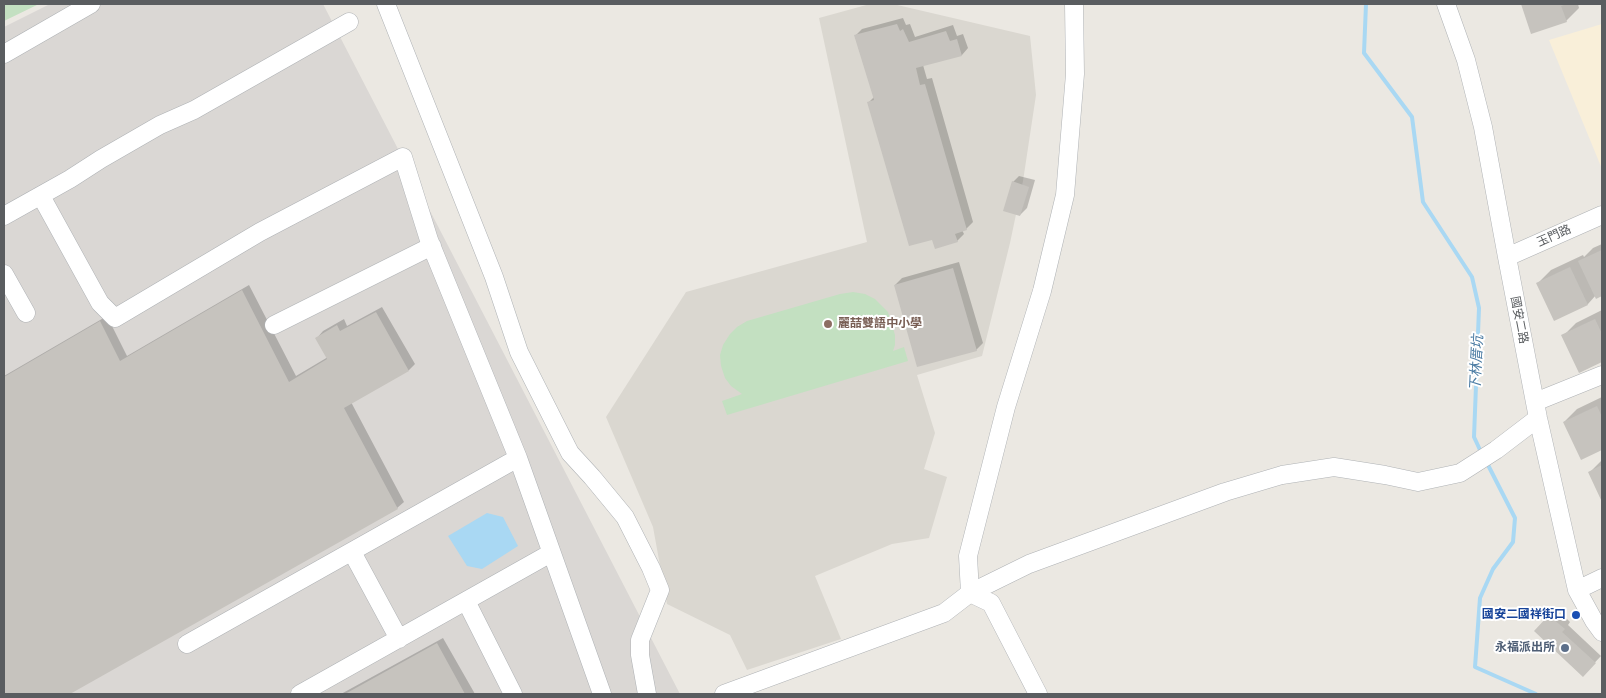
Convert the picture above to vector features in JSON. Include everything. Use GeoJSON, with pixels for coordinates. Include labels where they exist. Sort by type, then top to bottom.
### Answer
{"type":"FeatureCollection","features":[{"type":"Feature","properties":{"kind":"street"},"geometry":{"type":"LineString","coordinates":[[4,54],[91,4]]}},
{"type":"Feature","properties":{"kind":"street"},"geometry":{"type":"LineString","coordinates":[[386,4],[494,277],[519,352],[570,453],[625,517],[660,590],[640,640],[640,655],[647,694]]}},
{"type":"Feature","properties":{"kind":"street"},"geometry":{"type":"LineString","coordinates":[[970,593],[968,556],[1006,407],[1042,291],[1065,196],[1075,74],[1074,4]]}},
{"type":"Feature","properties":{"kind":"street","name":"國安二路"},"geometry":{"type":"LineString","coordinates":[[1446,4],[1466,60],[1484,127],[1537,410],[1577,590],[1602,632]]}},
{"type":"Feature","properties":{"kind":"street"},"geometry":{"type":"LineString","coordinates":[[4,216],[160,125],[194,110],[349,22]]}},
{"type":"Feature","properties":{"kind":"street"},"geometry":{"type":"LineString","coordinates":[[41,196],[100,302],[115,318],[260,232],[403,157],[432,246],[518,458],[602,694]]}},
{"type":"Feature","properties":{"kind":"street","name":"玉門路"},"geometry":{"type":"LineString","coordinates":[[1507,257],[1602,215]]}},
{"type":"Feature","properties":{"kind":"street"},"geometry":{"type":"LineString","coordinates":[[274,325],[432,246]]}},
{"type":"Feature","properties":{"kind":"street"},"geometry":{"type":"LineString","coordinates":[[4,274],[26,314]]}},
{"type":"Feature","properties":{"kind":"street"},"geometry":{"type":"LineString","coordinates":[[724,694],[944,613],[970,593],[1029,564],[1225,492],[1282,475],[1334,467],[1418,482],[1460,473],[1484,458],[1537,410],[1602,375]]}},
{"type":"Feature","properties":{"kind":"street"},"geometry":{"type":"LineString","coordinates":[[187,644],[518,458]]}},
{"type":"Feature","properties":{"kind":"street"},"geometry":{"type":"LineString","coordinates":[[352,552],[399,639]]}},
{"type":"Feature","properties":{"kind":"street"},"geometry":{"type":"LineString","coordinates":[[300,694],[551,553]]}},
{"type":"Feature","properties":{"kind":"street"},"geometry":{"type":"LineString","coordinates":[[1577,590],[1602,578]]}},
{"type":"Feature","properties":{"kind":"street"},"geometry":{"type":"LineString","coordinates":[[970,593],[991,603],[1038,694]]}},
{"type":"Feature","properties":{"kind":"street"},"geometry":{"type":"LineString","coordinates":[[466,601],[513,694]]}},
{"type":"Feature","properties":{"kind":"shaded area"},"geometry":{"type":"Polygon","coordinates":[[[50,4],[323,4],[680,694],[4,694],[4,387],[6,386],[4,381],[4,27],[50,4]]]}},
{"type":"Feature","properties":{"kind":"shaded area","name":"麗喆雙語中小學"},"geometry":{"type":"Polygon","coordinates":[[[870,4],[893,4],[1030,36],[1036,95],[1023,181],[982,356],[917,375],[935,433],[924,469],[947,477],[929,538],[892,544],[815,576],[841,639],[747,670],[730,635],[667,604],[653,527],[606,417],[686,292],[867,242],[819,18],[870,4]]]}},
{"type":"Feature","properties":{"kind":"shaded area"},"geometry":{"type":"Polygon","coordinates":[[[1602,24],[1602,169],[1549,40],[1602,24]]]}},
{"type":"Feature","properties":{"kind":"green space"},"geometry":{"type":"Polygon","coordinates":[[[4,4],[39,4],[4,21],[4,4]]]}},
{"type":"Feature","properties":{"kind":"green space"},"geometry":{"type":"Polygon","coordinates":[[[853,292],[865,294],[875,299],[888,312],[895,335],[893,351],[904,347],[908,361],[727,415],[722,401],[742,394],[731,386],[725,378],[720,355],[723,345],[737,327],[747,321],[840,294],[853,292]]]}},
{"type":"Feature","properties":{"kind":"water"},"geometry":{"type":"Polygon","coordinates":[[[487,513],[503,517],[518,546],[482,569],[467,566],[448,536],[487,513]]]}},
{"type":"Feature","properties":{"kind":"building"},"geometry":{"type":"Polygon","coordinates":[[[1521,4],[1567,4],[1561,6],[1567,22],[1531,34],[1521,4]]]}},
{"type":"Feature","properties":{"kind":"building"},"geometry":{"type":"Polygon","coordinates":[[[897,24],[900,31],[903,29],[909,42],[946,31],[950,41],[957,39],[962,56],[916,68],[920,85],[925,84],[967,230],[955,234],[958,242],[935,249],[932,240],[909,246],[867,102],[874,100],[854,35],[897,24]]]}},
{"type":"Feature","properties":{"kind":"building"},"geometry":{"type":"Polygon","coordinates":[[[1012,181],[1029,187],[1020,216],[1003,211],[1012,181]]]}},
{"type":"Feature","properties":{"kind":"building"},"geometry":{"type":"Polygon","coordinates":[[[1602,250],[1602,296],[1596,299],[1578,261],[1602,250]]]}},
{"type":"Feature","properties":{"kind":"building"},"geometry":{"type":"Polygon","coordinates":[[[1570,267],[1588,305],[1554,321],[1536,283],[1570,267]]]}},
{"type":"Feature","properties":{"kind":"building"},"geometry":{"type":"Polygon","coordinates":[[[953,268],[977,351],[917,367],[894,285],[953,268]]]}},
{"type":"Feature","properties":{"kind":"building"},"geometry":{"type":"Polygon","coordinates":[[[242,290],[289,382],[327,359],[315,338],[337,325],[340,331],[376,312],[409,371],[344,408],[398,509],[70,694],[4,694],[4,377],[100,321],[120,361],[242,290]]]}},
{"type":"Feature","properties":{"kind":"building"},"geometry":{"type":"Polygon","coordinates":[[[1595,319],[1602,334],[1602,362],[1579,373],[1561,335],[1595,319]]]}},
{"type":"Feature","properties":{"kind":"building"},"geometry":{"type":"Polygon","coordinates":[[[1597,406],[1602,417],[1602,450],[1581,460],[1563,422],[1597,406]]]}},
{"type":"Feature","properties":{"kind":"building"},"geometry":{"type":"Polygon","coordinates":[[[1602,465],[1602,502],[1588,472],[1602,465]]]}},
{"type":"Feature","properties":{"kind":"building","name":"永福派出所"},"geometry":{"type":"Polygon","coordinates":[[[1547,617],[1565,629],[1562,632],[1596,663],[1583,677],[1534,631],[1547,617]]]}},
{"type":"Feature","properties":{"kind":"building"},"geometry":{"type":"Polygon","coordinates":[[[437,643],[465,694],[345,694],[437,643]]]}},
{"type":"Feature","properties":{"kind":"waterway","name":"下林厝坑"},"geometry":{"type":"LineString","coordinates":[[1366,4],[1364,53],[1412,117],[1423,202],[1472,277],[1479,308],[1474,437],[1481,452]]}},
{"type":"Feature","properties":{"kind":"waterway","name":"下林厝坑"},"geometry":{"type":"LineString","coordinates":[[1487,463],[1515,518],[1513,542],[1493,569],[1480,598],[1475,667],[1536,694]]}},
{"type":"Feature","properties":{"kind":"place","name":"麗喆雙語中小學"},"geometry":{"type":"Point","coordinates":[828,324]}},
{"type":"Feature","properties":{"kind":"place","name":"國安二國祥街口"},"geometry":{"type":"Point","coordinates":[1576,615]}},
{"type":"Feature","properties":{"kind":"place","name":"永福派出所"},"geometry":{"type":"Point","coordinates":[1565,648]}}]}
